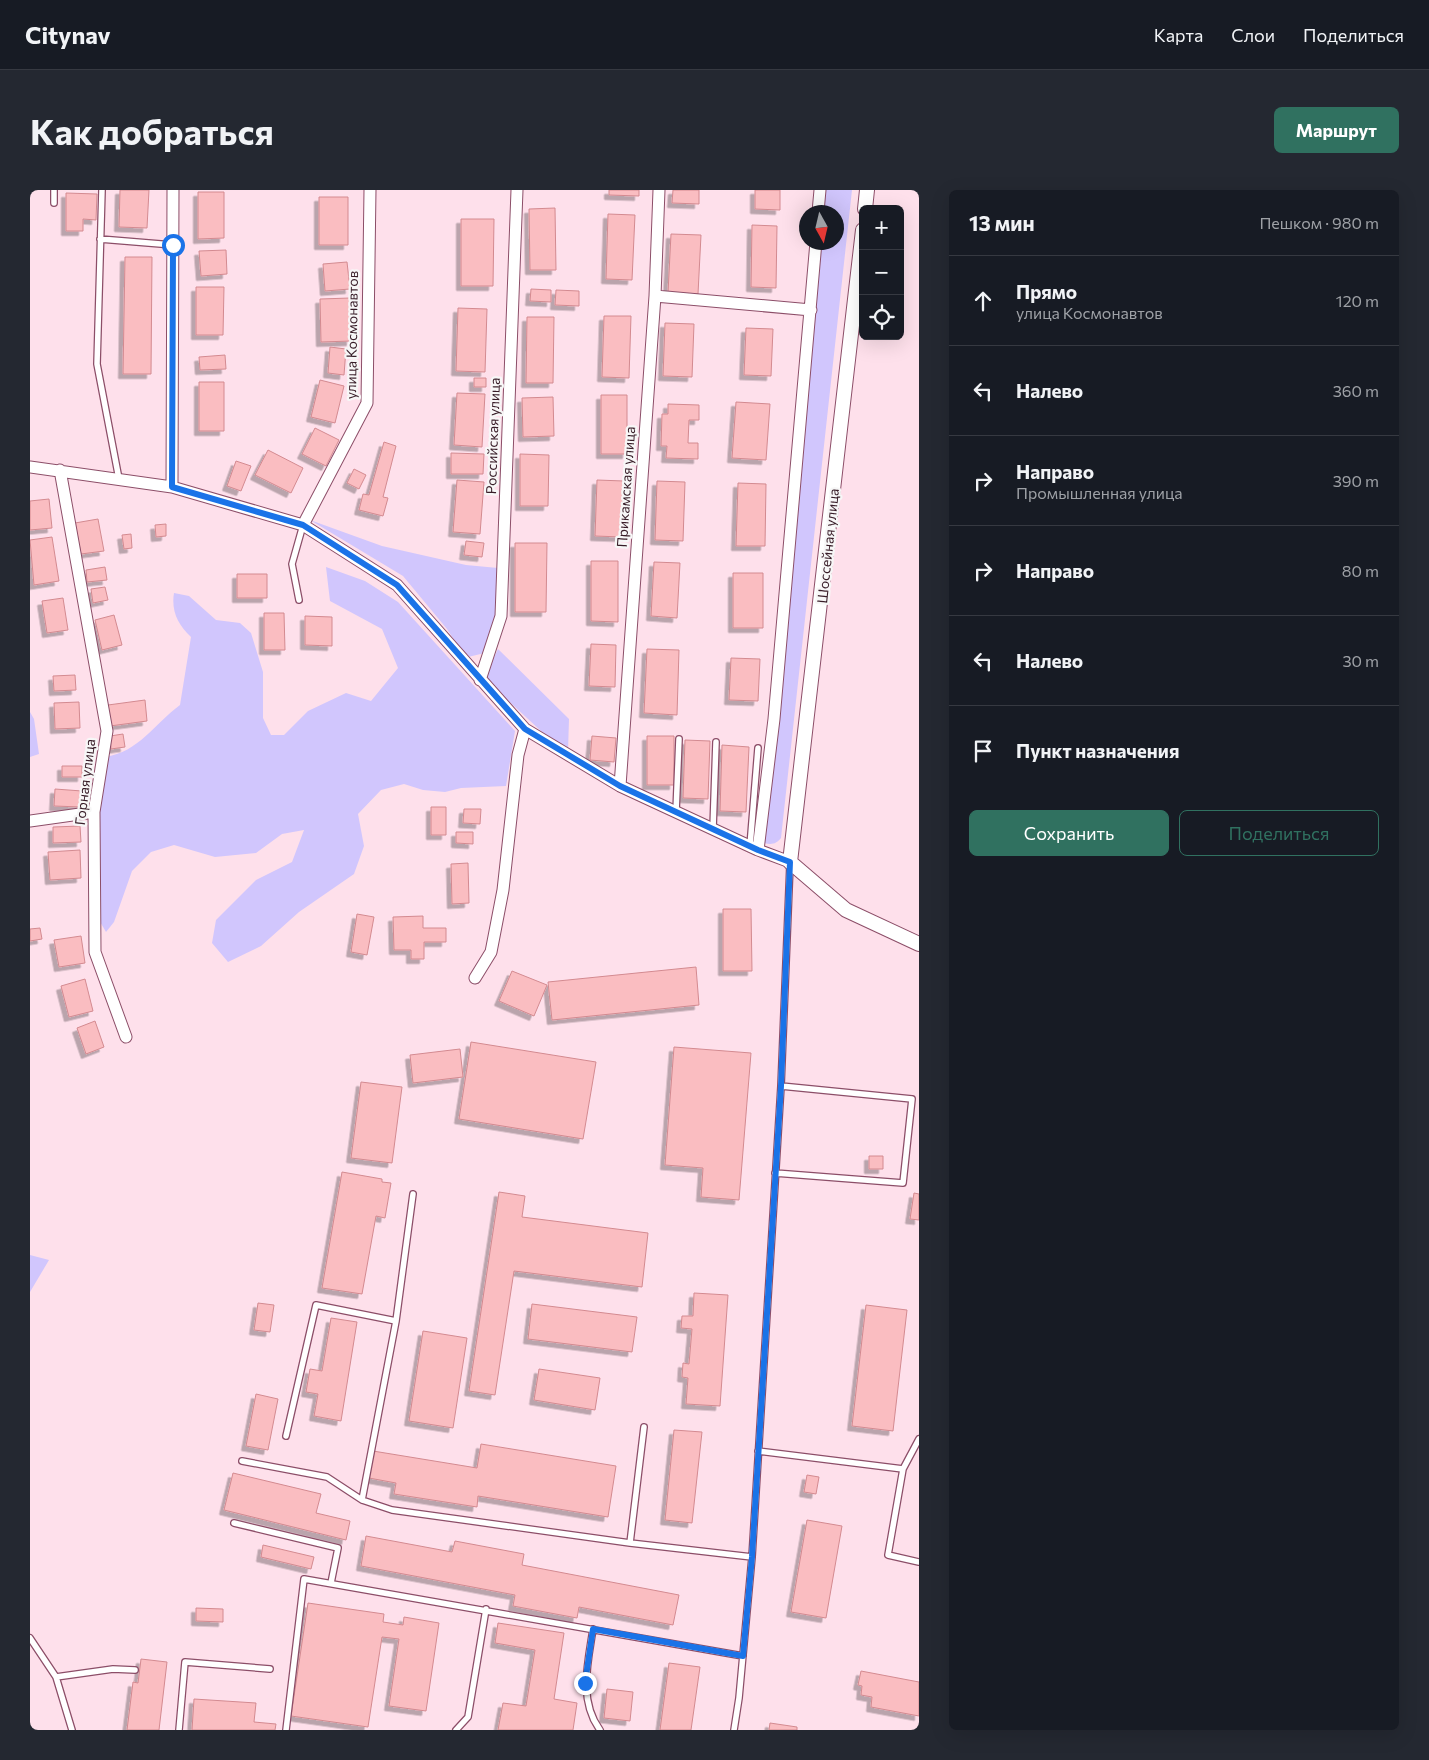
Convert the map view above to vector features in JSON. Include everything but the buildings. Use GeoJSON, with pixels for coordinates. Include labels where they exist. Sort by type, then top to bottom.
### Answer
{"type":"FeatureCollection","features":[{"type":"Feature","properties":{"kind":"street"},"geometry":{"type":"LineString","coordinates":[[172,487],[173,190]]}},
{"type":"Feature","properties":{"kind":"street","name":"улица Космонавтов"},"geometry":{"type":"LineString","coordinates":[[303,525],[367,403],[370,190]]}},
{"type":"Feature","properties":{"kind":"street","name":"Российская улица"},"geometry":{"type":"LineString","coordinates":[[480,680],[501,616],[517,190]]}},
{"type":"Feature","properties":{"kind":"street","name":"Прикамская улица"},"geometry":{"type":"LineString","coordinates":[[620,786],[655,296],[659,190]]}},
{"type":"Feature","properties":{"kind":"street"},"geometry":{"type":"LineString","coordinates":[[819,205],[820,190]]}},
{"type":"Feature","properties":{"kind":"street"},"geometry":{"type":"LineString","coordinates":[[865,205],[867,190]]}},
{"type":"Feature","properties":{"kind":"street"},"geometry":{"type":"LineString","coordinates":[[754,848],[774,719],[815,250]]}},
{"type":"Feature","properties":{"kind":"street","name":"Шоссейная улица"},"geometry":{"type":"LineString","coordinates":[[790,862],[861,250]]}},
{"type":"Feature","properties":{"kind":"street"},"geometry":{"type":"LineString","coordinates":[[655,296],[811,310]]}},
{"type":"Feature","properties":{"kind":"street"},"geometry":{"type":"LineString","coordinates":[[30,467],[172,487],[303,525],[397,585],[525,729],[620,786],[754,848],[790,862],[846,910],[919,944]]}},
{"type":"Feature","properties":{"kind":"street","name":"Горная улица"},"geometry":{"type":"LineString","coordinates":[[60,470],[106,731],[94,812],[95,952],[126,1037]]}},
{"type":"Feature","properties":{"kind":"street"},"geometry":{"type":"LineString","coordinates":[[475,978],[490,952],[503,890],[518,755],[525,729]]}},
{"type":"Feature","properties":{"kind":"street"},"geometry":{"type":"LineString","coordinates":[[30,821],[94,812]]}},
{"type":"Feature","properties":{"kind":"lane"},"geometry":{"type":"LineString","coordinates":[[54,190],[54,203]]}},
{"type":"Feature","properties":{"kind":"lane"},"geometry":{"type":"LineString","coordinates":[[102,190],[97,364],[119,479]]}},
{"type":"Feature","properties":{"kind":"lane"},"geometry":{"type":"LineString","coordinates":[[100,239],[173,245]]}},
{"type":"Feature","properties":{"kind":"lane"},"geometry":{"type":"LineString","coordinates":[[300,600],[292,564],[303,525]]}},
{"type":"Feature","properties":{"kind":"lane"},"geometry":{"type":"LineString","coordinates":[[676,812],[679,739]]}},
{"type":"Feature","properties":{"kind":"lane"},"geometry":{"type":"LineString","coordinates":[[713,829],[716,742]]}},
{"type":"Feature","properties":{"kind":"lane"},"geometry":{"type":"LineString","coordinates":[[754,848],[758,748]]}},
{"type":"Feature","properties":{"kind":"lane"},"geometry":{"type":"LineString","coordinates":[[734,1730],[752,1557],[781,1086],[790,862]]}},
{"type":"Feature","properties":{"kind":"lane"},"geometry":{"type":"LineString","coordinates":[[775,1174],[903,1183],[912,1099],[781,1086]]}},
{"type":"Feature","properties":{"kind":"lane"},"geometry":{"type":"LineString","coordinates":[[362,1500],[396,1321],[413,1194]]}},
{"type":"Feature","properties":{"kind":"lane"},"geometry":{"type":"LineString","coordinates":[[286,1436],[316,1305],[396,1321]]}},
{"type":"Feature","properties":{"kind":"lane"},"geometry":{"type":"LineString","coordinates":[[630,1543],[644,1427]]}},
{"type":"Feature","properties":{"kind":"lane"},"geometry":{"type":"LineString","coordinates":[[919,1439],[902,1469],[888,1555],[919,1562]]}},
{"type":"Feature","properties":{"kind":"lane"},"geometry":{"type":"LineString","coordinates":[[758,1451],[902,1469]]}},
{"type":"Feature","properties":{"kind":"lane"},"geometry":{"type":"LineString","coordinates":[[242,1461],[327,1477],[362,1500],[392,1510],[630,1543],[752,1557]]}},
{"type":"Feature","properties":{"kind":"lane"},"geometry":{"type":"LineString","coordinates":[[234,1523],[338,1548],[331,1583]]}},
{"type":"Feature","properties":{"kind":"lane"},"geometry":{"type":"LineString","coordinates":[[286,1730],[304,1579],[486,1609],[743,1656]]}},
{"type":"Feature","properties":{"kind":"lane"},"geometry":{"type":"LineString","coordinates":[[456,1730],[468,1716],[486,1609]]}},
{"type":"Feature","properties":{"kind":"lane"},"geometry":{"type":"LineString","coordinates":[[593,1629],[585,1683],[592,1719],[600,1730]]}},
{"type":"Feature","properties":{"kind":"lane"},"geometry":{"type":"LineString","coordinates":[[30,1638],[56,1677],[72,1730]]}},
{"type":"Feature","properties":{"kind":"lane"},"geometry":{"type":"LineString","coordinates":[[179,1730],[185,1662],[270,1669]]}},
{"type":"Feature","properties":{"kind":"lane"},"geometry":{"type":"LineString","coordinates":[[56,1677],[113,1669],[135,1670]]}},
{"type":"Feature","properties":{"kind":"shaded area"},"geometry":{"type":"Polygon","coordinates":[[[824,190],[852,190],[781,838],[774,844],[769,844],[764,843],[819,250],[844,250],[844,205],[823,205],[824,190]]]}},
{"type":"Feature","properties":{"kind":"shaded area"},"geometry":{"type":"Polygon","coordinates":[[[310,520],[382,546],[466,565],[498,568],[496,617],[489,652],[468,657],[463,654],[447,629],[403,576],[310,520]]]}},
{"type":"Feature","properties":{"kind":"shaded area"},"geometry":{"type":"Polygon","coordinates":[[[326,567],[365,581],[398,602],[515,731],[506,786],[461,788],[445,792],[423,790],[404,784],[381,790],[358,814],[364,846],[354,874],[299,912],[261,946],[228,962],[212,943],[216,920],[256,880],[292,862],[304,830],[282,834],[256,853],[215,857],[174,845],[151,852],[132,871],[114,922],[106,932],[99,920],[100,811],[105,757],[117,754],[137,743],[180,705],[191,637],[182,628],[175,612],[174,593],[189,596],[216,620],[240,623],[251,633],[263,672],[263,718],[271,735],[284,735],[308,711],[346,693],[371,701],[398,668],[382,629],[330,601],[326,567]]]}},
{"type":"Feature","properties":{"kind":"shaded area"},"geometry":{"type":"Polygon","coordinates":[[[498,649],[569,719],[568,751],[541,731],[488,682],[487,672],[498,649]]]}},
{"type":"Feature","properties":{"kind":"shaded area"},"geometry":{"type":"Polygon","coordinates":[[[30,712],[34,719],[39,754],[30,757],[30,712]]]}},
{"type":"Feature","properties":{"kind":"shaded area"},"geometry":{"type":"Polygon","coordinates":[[[30,1255],[49,1260],[30,1292],[30,1255]]]}},
{"type":"Feature","properties":{"kind":"route"},"geometry":{"type":"LineString","coordinates":[[173,245],[172,487],[303,525],[397,585],[525,729],[620,786],[758,850],[790,862],[781,1086],[762,1359],[752,1557],[743,1656],[593,1629],[585,1683]]}}]}
